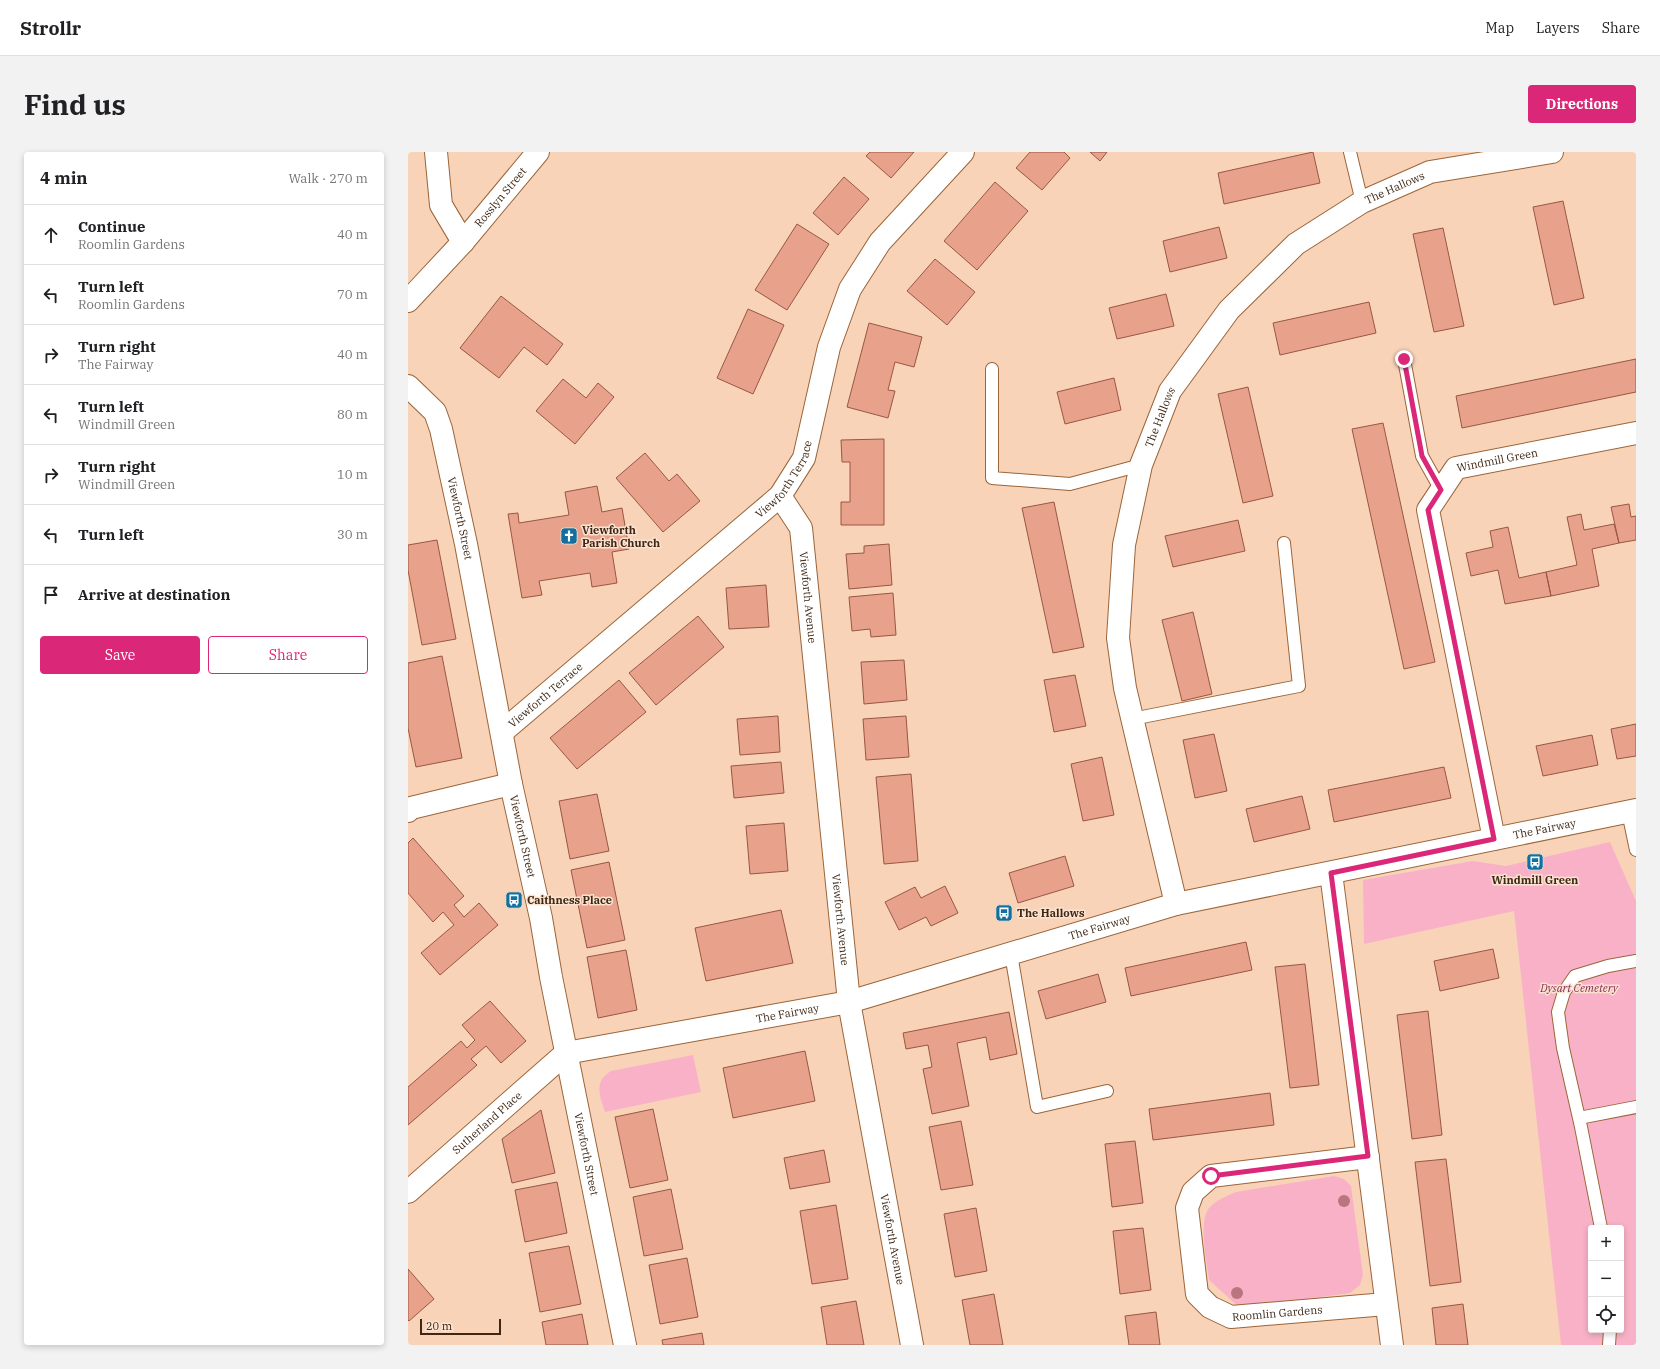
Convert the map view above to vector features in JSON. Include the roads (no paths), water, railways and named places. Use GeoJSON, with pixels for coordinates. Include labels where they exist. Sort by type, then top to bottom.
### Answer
{"type":"FeatureCollection","features":[{"type":"Feature","properties":{"kind":"street"},"geometry":{"type":"LineString","coordinates":[[436,152],[441,205],[463,242]]}},
{"type":"Feature","properties":{"kind":"street","name":"Rosslyn Street"},"geometry":{"type":"LineString","coordinates":[[408,301],[463,242],[538,152]]}},
{"type":"Feature","properties":{"kind":"street","name":"Viewforth Terrace"},"geometry":{"type":"LineString","coordinates":[[502,732],[780,496],[804,458],[829,347],[850,289],[880,242],[963,152]]}},
{"type":"Feature","properties":{"kind":"street","name":"The Hallows"},"geometry":{"type":"LineString","coordinates":[[1176,904],[1125,688],[1118,638],[1124,545],[1141,465],[1170,391],[1229,310],[1296,244],[1362,202],[1430,172],[1552,152]]}},
{"type":"Feature","properties":{"kind":"street","name":"Viewforth Street"},"geometry":{"type":"LineString","coordinates":[[408,386],[435,412],[441,429],[466,544],[512,784],[541,918],[550,976],[625,1345]]}},
{"type":"Feature","properties":{"kind":"street","name":"Windmill Green"},"geometry":{"type":"LineString","coordinates":[[1494,839],[1428,510],[1456,468],[1636,433]]}},
{"type":"Feature","properties":{"kind":"street","name":"Viewforth Avenue"},"geometry":{"type":"LineString","coordinates":[[780,496],[801,528],[849,1002],[912,1345]]}},
{"type":"Feature","properties":{"kind":"street"},"geometry":{"type":"LineString","coordinates":[[409,808],[512,784]]}},
{"type":"Feature","properties":{"kind":"street","name":"The Fairway"},"geometry":{"type":"LineString","coordinates":[[566,1053],[849,1002],[1176,904],[1632,811]]}},
{"type":"Feature","properties":{"kind":"street"},"geometry":{"type":"LineString","coordinates":[[1331,873],[1392,1345]]}},
{"type":"Feature","properties":{"kind":"street","name":"Sutherland Place"},"geometry":{"type":"LineString","coordinates":[[408,1192],[566,1053]]}},
{"type":"Feature","properties":{"kind":"street","name":"Roomlin Gardens"},"geometry":{"type":"LineString","coordinates":[[1368,1156],[1211,1176],[1193,1192],[1187,1208],[1197,1294],[1210,1307],[1231,1317],[1386,1304]]}},
{"type":"Feature","properties":{"kind":"lane"},"geometry":{"type":"LineString","coordinates":[[1350,152],[1362,202]]}},
{"type":"Feature","properties":{"kind":"lane"},"geometry":{"type":"LineString","coordinates":[[1404,359],[1422,456],[1441,490]]}},
{"type":"Feature","properties":{"kind":"lane"},"geometry":{"type":"LineString","coordinates":[[992,369],[992,478],[1070,484],[1141,465]]}},
{"type":"Feature","properties":{"kind":"lane"},"geometry":{"type":"LineString","coordinates":[[1132,719],[1299,686],[1284,543]]}},
{"type":"Feature","properties":{"kind":"lane"},"geometry":{"type":"LineString","coordinates":[[1632,811],[1636,850]]}},
{"type":"Feature","properties":{"kind":"lane"},"geometry":{"type":"LineString","coordinates":[[1010,954],[1036,1107],[1107,1091]]}},
{"type":"Feature","properties":{"kind":"lane"},"geometry":{"type":"LineString","coordinates":[[1600,1225],[1563,1048],[1558,1012],[1564,992],[1575,976],[1608,966],[1636,961]]}},
{"type":"Feature","properties":{"kind":"lane"},"geometry":{"type":"LineString","coordinates":[[1579,1118],[1636,1106]]}},
{"type":"Feature","properties":{"kind":"lane"},"geometry":{"type":"LineString","coordinates":[[1609,1345],[1610,1333]]}},
{"type":"Feature","properties":{"kind":"place","name":"Viewforth Parish Church"},"geometry":{"type":"Point","coordinates":[569,536]}},
{"type":"Feature","properties":{"kind":"place","name":"Windmill Green"},"geometry":{"type":"Point","coordinates":[1535,862]}},
{"type":"Feature","properties":{"kind":"place","name":"Caithness Place"},"geometry":{"type":"Point","coordinates":[514,900]}},
{"type":"Feature","properties":{"kind":"place","name":"The Hallows"},"geometry":{"type":"Point","coordinates":[1004,913]}},
{"type":"Feature","properties":{"kind":"park label","name":"Dysart Cemetery"},"geometry":{"type":"Point","coordinates":[1579,988]}}]}
